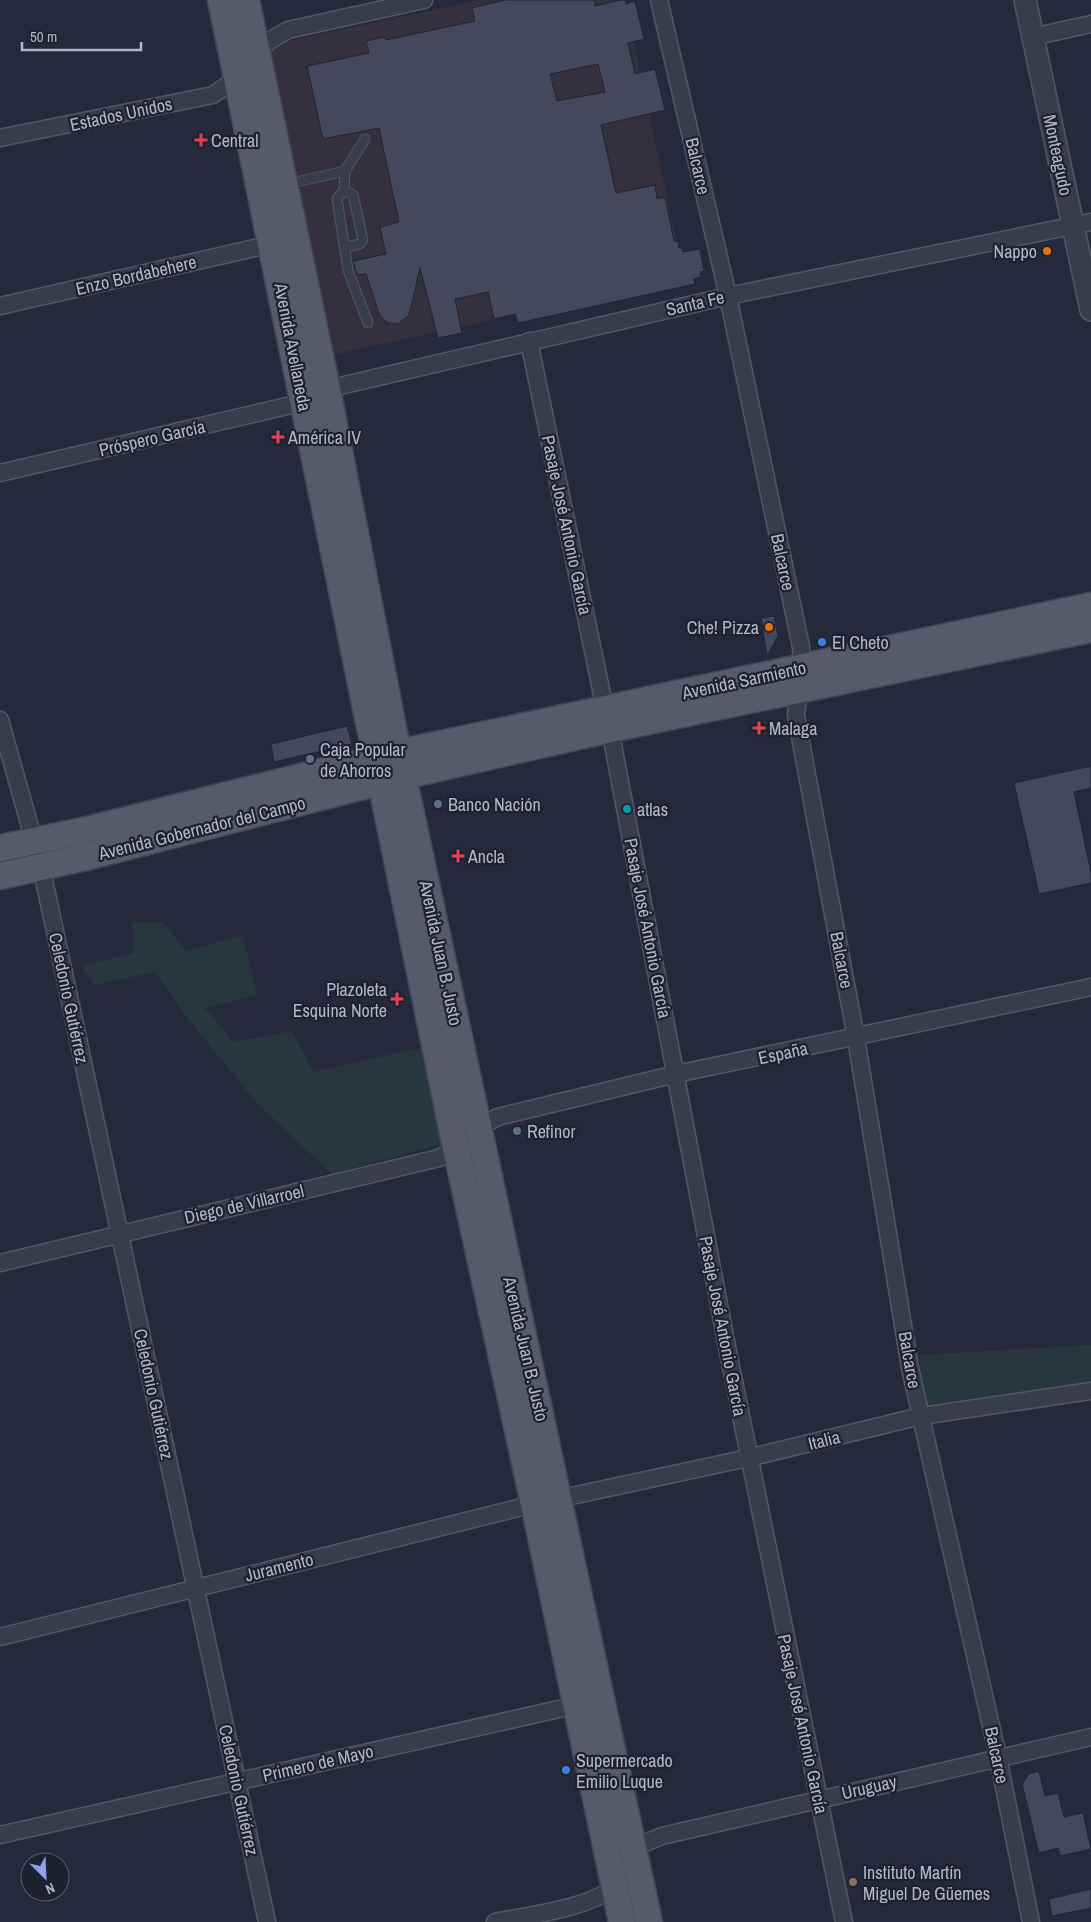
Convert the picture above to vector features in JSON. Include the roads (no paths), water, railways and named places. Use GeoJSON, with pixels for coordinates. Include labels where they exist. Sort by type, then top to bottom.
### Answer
{"type":"FeatureCollection","features":[{"type":"Feature","properties":{"kind":"main road","name":"Avenida Avellaneda"},"geometry":{"type":"LineString","coordinates":[[221,0],[304,402],[390,767]]}},
{"type":"Feature","properties":{"kind":"main road","name":"Avenida Avellaneda"},"geometry":{"type":"LineString","coordinates":[[246,0],[327,389],[390,767]]}},
{"type":"Feature","properties":{"kind":"main road","name":"Avenida Sarmiento"},"geometry":{"type":"LineString","coordinates":[[800,679],[1091,606]]}},
{"type":"Feature","properties":{"kind":"main road","name":"Avenida Sarmiento"},"geometry":{"type":"LineString","coordinates":[[390,767],[800,679],[1091,629]]}},
{"type":"Feature","properties":{"kind":"main road","name":"Avenida Gobernador del Campo"},"geometry":{"type":"LineString","coordinates":[[0,848],[390,767]]}},
{"type":"Feature","properties":{"kind":"main road","name":"Avenida Gobernador del Campo"},"geometry":{"type":"LineString","coordinates":[[0,876],[90,856],[390,767]]}},
{"type":"Feature","properties":{"kind":"main road","name":"Avenida Juan B. Justo"},"geometry":{"type":"LineString","coordinates":[[390,767],[478,1127],[649,1922]]}},
{"type":"Feature","properties":{"kind":"main road","name":"Avenida Juan B. Justo"},"geometry":{"type":"LineString","coordinates":[[390,767],[456,1148],[534,1504],[622,1922]]}},
{"type":"Feature","properties":{"kind":"street","name":"Estados Unidos"},"geometry":{"type":"LineString","coordinates":[[0,138],[213,95],[237,78],[269,41],[288,30],[424,0]]}},
{"type":"Feature","properties":{"kind":"street","name":"Balcarce"},"geometry":{"type":"LineString","coordinates":[[659,0],[728,296],[800,646],[800,679],[796,715],[856,1038],[910,1368],[998,1757],[1031,1922]]}},
{"type":"Feature","properties":{"kind":"street","name":"Monteagudo"},"geometry":{"type":"LineString","coordinates":[[1024,0],[1032,37],[1082,224],[1091,310]]}},
{"type":"Feature","properties":{"kind":"street"},"geometry":{"type":"LineString","coordinates":[[1032,37],[1091,24]]}},
{"type":"Feature","properties":{"kind":"street","name":"Santa Fe"},"geometry":{"type":"LineString","coordinates":[[304,402],[327,389],[529,341],[728,296],[1082,224]]}},
{"type":"Feature","properties":{"kind":"street","name":"Enzo Bordabehere"},"geometry":{"type":"LineString","coordinates":[[0,306],[272,244]]}},
{"type":"Feature","properties":{"kind":"street","name":"Pasaje José Antonio García"},"geometry":{"type":"LineString","coordinates":[[529,341],[608,719],[748,1458],[844,1922]]}},
{"type":"Feature","properties":{"kind":"street","name":"Próspero García"},"geometry":{"type":"LineString","coordinates":[[0,473],[304,402]]}},
{"type":"Feature","properties":{"kind":"street","name":"Celedonio Gutiérrez"},"geometry":{"type":"LineString","coordinates":[[0,720],[41,866],[267,1922]]}},
{"type":"Feature","properties":{"kind":"street","name":"España"},"geometry":{"type":"LineString","coordinates":[[478,1127],[498,1117],[676,1074],[856,1038],[1091,987]]}},
{"type":"Feature","properties":{"kind":"street","name":"Diego de Villarroel"},"geometry":{"type":"LineString","coordinates":[[0,1263],[439,1158],[456,1148],[478,1127]]}},
{"type":"Feature","properties":{"kind":"street","name":"Italia"},"geometry":{"type":"LineString","coordinates":[[559,1499],[748,1458],[921,1416],[1091,1391]]}},
{"type":"Feature","properties":{"kind":"street","name":"Juramento"},"geometry":{"type":"LineString","coordinates":[[0,1637],[195,1587],[559,1499]]}},
{"type":"Feature","properties":{"kind":"street","name":"Primero de Mayo"},"geometry":{"type":"LineString","coordinates":[[0,1835],[577,1705]]}},
{"type":"Feature","properties":{"kind":"street","name":"Uruguay"},"geometry":{"type":"LineString","coordinates":[[633,1848],[662,1836],[818,1798],[1091,1737]]}},
{"type":"Feature","properties":{"kind":"street"},"geometry":{"type":"LineString","coordinates":[[495,1922],[592,1901],[614,1887],[633,1848]]}},
{"type":"Feature","properties":{"kind":"lane"},"geometry":{"type":"LineString","coordinates":[[365,139],[345,171],[344,190],[337,199],[346,247],[348,270],[368,323]]}},
{"type":"Feature","properties":{"kind":"lane"},"geometry":{"type":"LineString","coordinates":[[285,184],[345,171]]}},
{"type":"Feature","properties":{"kind":"lane"},"geometry":{"type":"LineString","coordinates":[[344,190],[353,195],[363,240],[360,244],[346,247]]}},
{"type":"Feature","properties":{"kind":"place","name":"Central"},"geometry":{"type":"Point","coordinates":[201,140]}},
{"type":"Feature","properties":{"kind":"place","name":"Nappo"},"geometry":{"type":"Point","coordinates":[1047,251]}},
{"type":"Feature","properties":{"kind":"place","name":"América IV"},"geometry":{"type":"Point","coordinates":[278,437]}},
{"type":"Feature","properties":{"kind":"place","name":"Che! Pizza"},"geometry":{"type":"Point","coordinates":[769,627]}},
{"type":"Feature","properties":{"kind":"place","name":"El Cheto"},"geometry":{"type":"Point","coordinates":[822,642]}},
{"type":"Feature","properties":{"kind":"place","name":"Malaga"},"geometry":{"type":"Point","coordinates":[759,728]}},
{"type":"Feature","properties":{"kind":"place","name":"Caja Popular de Ahorros"},"geometry":{"type":"Point","coordinates":[310,759]}},
{"type":"Feature","properties":{"kind":"place","name":"Banco Nación"},"geometry":{"type":"Point","coordinates":[438,804]}},
{"type":"Feature","properties":{"kind":"place","name":"atlas"},"geometry":{"type":"Point","coordinates":[627,809]}},
{"type":"Feature","properties":{"kind":"place","name":"Ancla"},"geometry":{"type":"Point","coordinates":[458,856]}},
{"type":"Feature","properties":{"kind":"place","name":"Plazoleta Esquina Norte"},"geometry":{"type":"Point","coordinates":[397,999]}},
{"type":"Feature","properties":{"kind":"place","name":"Refinor"},"geometry":{"type":"Point","coordinates":[517,1131]}},
{"type":"Feature","properties":{"kind":"place","name":"Supermercado Emilio Luque"},"geometry":{"type":"Point","coordinates":[566,1770]}},
{"type":"Feature","properties":{"kind":"place","name":"Instituto Martín Miguel De Güemes"},"geometry":{"type":"Point","coordinates":[853,1882]}}]}
